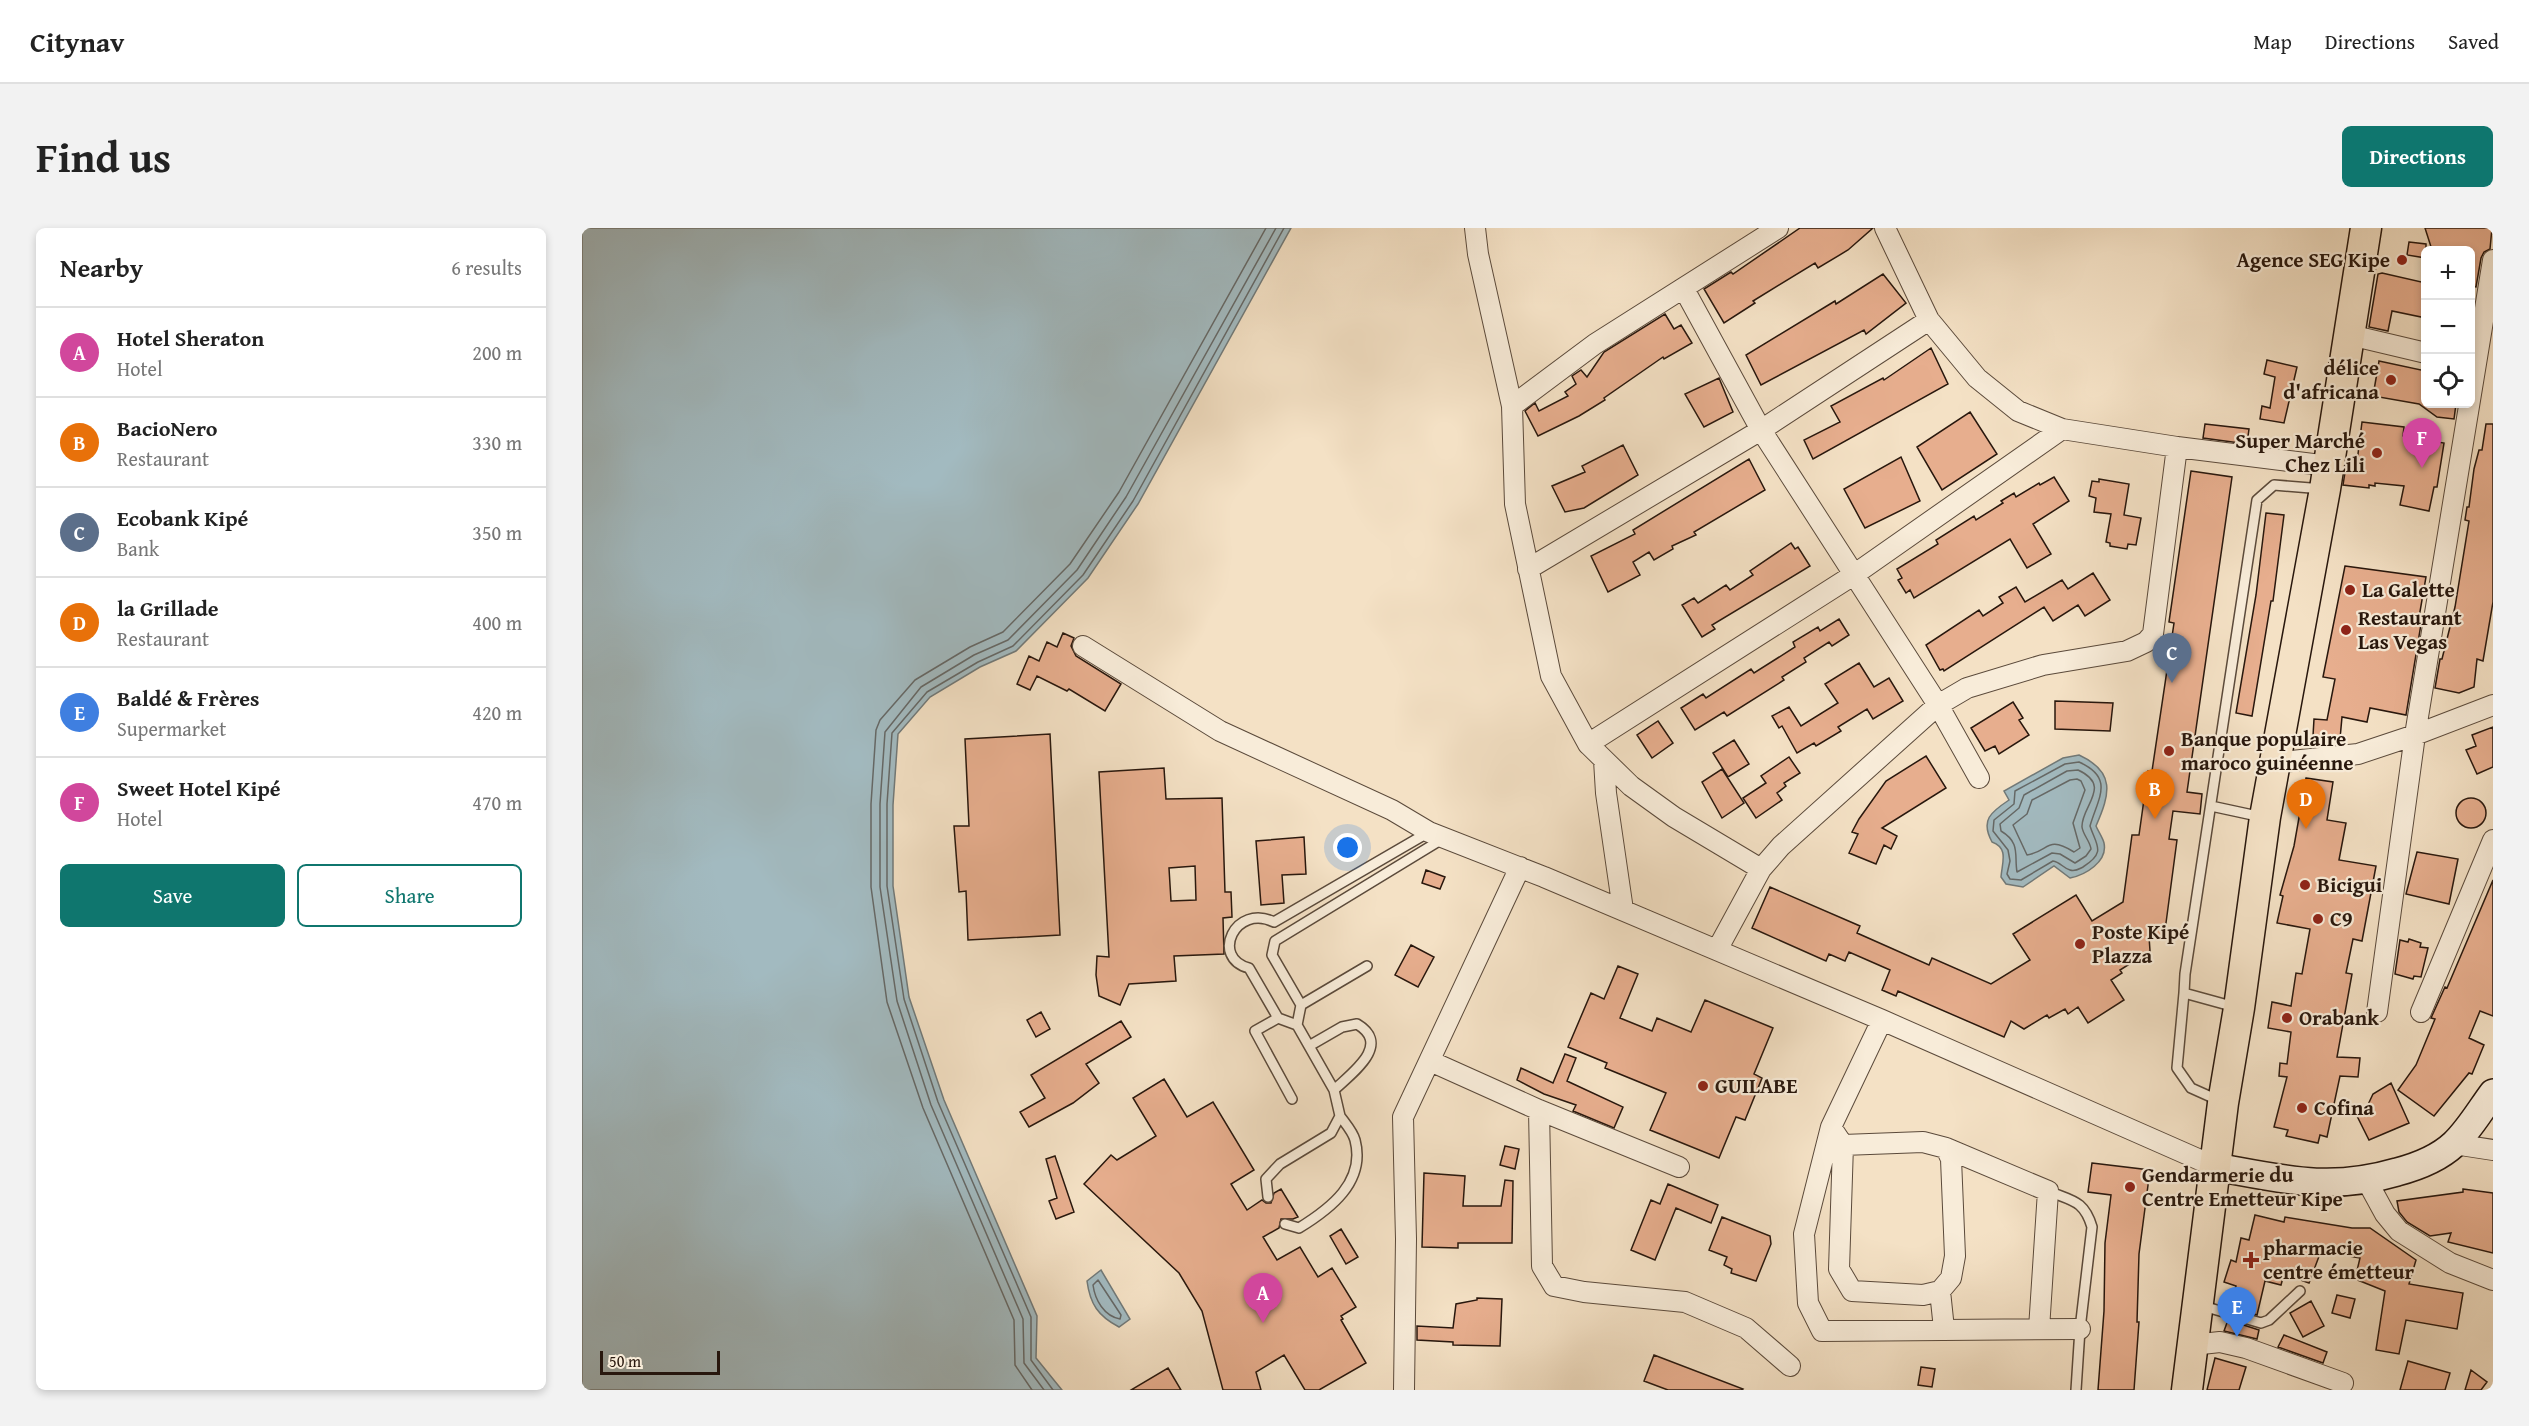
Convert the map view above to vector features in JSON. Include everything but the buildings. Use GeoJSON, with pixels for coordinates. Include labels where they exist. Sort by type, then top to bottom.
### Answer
{"type":"FeatureCollection","features":[{"type":"Feature","properties":{"kind":"main road"},"geometry":{"type":"LineString","coordinates":[[2187,1390],[2223,1102],[2239,1008],[2273,763],[2327,477],[2366,228]]}},
{"type":"Feature","properties":{"kind":"main road"},"geometry":{"type":"LineString","coordinates":[[2216,1167],[2300,1182],[2342,1184],[2367,1181],[2418,1166],[2454,1144],[2493,1093]]}},
{"type":"Feature","properties":{"kind":"street"},"geometry":{"type":"LineString","coordinates":[[1475,228],[1478,254],[1512,406],[1515,504],[1551,676],[1588,744],[1631,786],[1674,817],[1761,868]]}},
{"type":"Feature","properties":{"kind":"street"},"geometry":{"type":"LineString","coordinates":[[1512,406],[1595,344],[1778,228]]}},
{"type":"Feature","properties":{"kind":"street"},"geometry":{"type":"LineString","coordinates":[[1885,228],[1929,320],[1977,378],[2018,411],[2062,429],[2178,447],[2327,477]]}},
{"type":"Feature","properties":{"kind":"street"},"geometry":{"type":"LineString","coordinates":[[2376,1012],[2415,735],[2480,366],[2493,260]]}},
{"type":"Feature","properties":{"kind":"street"},"geometry":{"type":"LineString","coordinates":[[1684,289],[1761,430],[1938,705],[1979,778]]}},
{"type":"Feature","properties":{"kind":"street"},"geometry":{"type":"LineString","coordinates":[[1528,569],[1761,430],[1929,320]]}},
{"type":"Feature","properties":{"kind":"street"},"geometry":{"type":"LineString","coordinates":[[2350,335],[2421,352]]}},
{"type":"Feature","properties":{"kind":"street"},"geometry":{"type":"LineString","coordinates":[[1588,744],[1855,574],[2062,429]]}},
{"type":"Feature","properties":{"kind":"street"},"geometry":{"type":"LineString","coordinates":[[1717,950],[1761,868],[1781,846],[1938,705],[1967,688],[2043,666],[2127,651],[2146,642],[2153,634],[2178,447]]}},
{"type":"Feature","properties":{"kind":"street"},"geometry":{"type":"LineString","coordinates":[[1083,646],[1220,731],[1392,810],[1437,835],[1520,867],[1882,1020],[2216,1167]]}},
{"type":"Feature","properties":{"kind":"street"},"geometry":{"type":"LineString","coordinates":[[2273,763],[2358,754],[2493,705]]}},
{"type":"Feature","properties":{"kind":"street"},"geometry":{"type":"LineString","coordinates":[[1604,760],[1606,793],[1623,910]]}},
{"type":"Feature","properties":{"kind":"street"},"geometry":{"type":"LineString","coordinates":[[2421,1012],[2493,840]]}},
{"type":"Feature","properties":{"kind":"street"},"geometry":{"type":"LineString","coordinates":[[1404,1390],[1406,1239],[1403,1117],[1520,867]]}},
{"type":"Feature","properties":{"kind":"street"},"geometry":{"type":"LineString","coordinates":[[1882,1020],[1831,1127],[1804,1234],[1808,1303],[1822,1331],[2080,1329]]}},
{"type":"Feature","properties":{"kind":"street"},"geometry":{"type":"LineString","coordinates":[[1430,1061],[1539,1110],[1679,1167]]}},
{"type":"Feature","properties":{"kind":"street"},"geometry":{"type":"LineString","coordinates":[[1539,1110],[1542,1266],[1554,1286],[1584,1292],[1685,1302],[1746,1328],[1790,1366]]}},
{"type":"Feature","properties":{"kind":"street"},"geometry":{"type":"LineString","coordinates":[[1831,1127],[1843,1145],[1839,1269],[1843,1280],[1852,1291],[1923,1295],[1940,1291],[1951,1278],[1955,1256],[1951,1159],[1946,1148]]}},
{"type":"Feature","properties":{"kind":"street"},"geometry":{"type":"LineString","coordinates":[[1843,1145],[1923,1142],[1946,1148],[2048,1191],[2039,1329]]}},
{"type":"Feature","properties":{"kind":"street"},"geometry":{"type":"LineString","coordinates":[[2454,1144],[2493,1150]]}},
{"type":"Feature","properties":{"kind":"street"},"geometry":{"type":"LineString","coordinates":[[2367,1181],[2385,1214],[2399,1231],[2451,1263],[2493,1280]]}},
{"type":"Feature","properties":{"kind":"street"},"geometry":{"type":"LineString","coordinates":[[1940,1291],[1944,1329]]}},
{"type":"Feature","properties":{"kind":"street"},"geometry":{"type":"LineString","coordinates":[[2192,1345],[2220,1342],[2237,1346],[2343,1383]]}},
{"type":"Feature","properties":{"kind":"lane"},"geometry":{"type":"LineString","coordinates":[[2223,1102],[2190,1088],[2181,1078],[2177,1068],[2185,974],[2257,500],[2274,486],[2327,477]]}},
{"type":"Feature","properties":{"kind":"lane"},"geometry":{"type":"LineString","coordinates":[[2211,806],[2265,818]]}},
{"type":"Feature","properties":{"kind":"lane"},"geometry":{"type":"LineString","coordinates":[[1297,1025],[1301,1005],[1272,955],[1275,941],[1437,835]]}},
{"type":"Feature","properties":{"kind":"lane"},"geometry":{"type":"LineString","coordinates":[[1285,1224],[1299,1228],[1330,1207],[1345,1192],[1357,1168],[1355,1139],[1340,1116],[1334,1090],[1297,1025],[1278,1018],[1249,968],[1238,965],[1233,960],[1230,945],[1233,931],[1238,925],[1252,918],[1274,922],[1437,835]]}},
{"type":"Feature","properties":{"kind":"lane"},"geometry":{"type":"LineString","coordinates":[[1301,1005],[1367,966]]}},
{"type":"Feature","properties":{"kind":"lane"},"geometry":{"type":"LineString","coordinates":[[2184,993],[2239,1008]]}},
{"type":"Feature","properties":{"kind":"lane"},"geometry":{"type":"LineString","coordinates":[[1278,1018],[1256,1031],[1293,1099]]}},
{"type":"Feature","properties":{"kind":"lane"},"geometry":{"type":"LineString","coordinates":[[1309,1046],[1342,1027],[1357,1024],[1368,1030],[1372,1039],[1370,1050],[1359,1067],[1334,1090]]}},
{"type":"Feature","properties":{"kind":"lane"},"geometry":{"type":"LineString","coordinates":[[1268,1197],[1266,1179],[1280,1164],[1331,1133],[1340,1116]]}},
{"type":"Feature","properties":{"kind":"lane"},"geometry":{"type":"LineString","coordinates":[[2048,1191],[2078,1203],[2087,1211],[2092,1227],[2080,1329],[2076,1390]]}},
{"type":"Feature","properties":{"kind":"lane"},"geometry":{"type":"LineString","coordinates":[[2197,1305],[2261,1323],[2269,1320],[2300,1291]]}},
{"type":"Feature","properties":{"kind":"water"},"geometry":{"type":"Polygon","coordinates":[[[582,228],[1291,228],[1138,504],[1088,578],[1016,651],[980,667],[930,697],[898,734],[893,805],[893,886],[909,997],[944,1100],[1037,1316],[1036,1358],[1062,1390],[582,1390],[582,228]]]}},
{"type":"Feature","properties":{"kind":"water"},"geometry":{"type":"Polygon","coordinates":[[[2079,755],[2099,769],[2107,785],[2107,794],[2096,826],[2104,843],[2099,862],[2088,871],[2070,878],[2054,866],[2023,887],[2006,884],[2001,877],[2003,852],[1992,842],[1987,828],[1989,817],[2009,800],[2004,791],[2063,758],[2079,755]]]}},
{"type":"Feature","properties":{"kind":"water"},"geometry":{"type":"Polygon","coordinates":[[[1101,1270],[1130,1319],[1119,1327],[1100,1314],[1090,1296],[1087,1281],[1101,1270]]]}},
{"type":"Feature","properties":{"kind":"place","name":"Agence SEG Kipe"},"geometry":{"type":"Point","coordinates":[2402,260]}},
{"type":"Feature","properties":{"kind":"place","name":"délice d'africana"},"geometry":{"type":"Point","coordinates":[2391,380]}},
{"type":"Feature","properties":{"kind":"place","name":"Super Marché Chez Lili"},"geometry":{"type":"Point","coordinates":[2377,453]}},
{"type":"Feature","properties":{"kind":"place","name":"Sweet Hotel Kipé"},"geometry":{"type":"Point","coordinates":[2422,468]}},
{"type":"Feature","properties":{"kind":"place","name":"La Galette"},"geometry":{"type":"Point","coordinates":[2350,590]}},
{"type":"Feature","properties":{"kind":"place","name":"Restaurant Las Vegas"},"geometry":{"type":"Point","coordinates":[2346,630]}},
{"type":"Feature","properties":{"kind":"place","name":"Ecobank Kipé"},"geometry":{"type":"Point","coordinates":[2172,683]}},
{"type":"Feature","properties":{"kind":"place","name":"Banque populaire maroco guinéenne"},"geometry":{"type":"Point","coordinates":[2169,751]}},
{"type":"Feature","properties":{"kind":"place","name":"BacioNero"},"geometry":{"type":"Point","coordinates":[2155,819]}},
{"type":"Feature","properties":{"kind":"place","name":"la Grillade"},"geometry":{"type":"Point","coordinates":[2306,829]}},
{"type":"Feature","properties":{"kind":"place","name":"Bicigui"},"geometry":{"type":"Point","coordinates":[2305,885]}},
{"type":"Feature","properties":{"kind":"place","name":"C9"},"geometry":{"type":"Point","coordinates":[2318,919]}},
{"type":"Feature","properties":{"kind":"place","name":"Poste Kipé Plazza"},"geometry":{"type":"Point","coordinates":[2080,944]}},
{"type":"Feature","properties":{"kind":"place","name":"Orabank"},"geometry":{"type":"Point","coordinates":[2287,1018]}},
{"type":"Feature","properties":{"kind":"place","name":"GUILABE"},"geometry":{"type":"Point","coordinates":[1703,1086]}},
{"type":"Feature","properties":{"kind":"place","name":"Cofina"},"geometry":{"type":"Point","coordinates":[2302,1108]}},
{"type":"Feature","properties":{"kind":"place","name":"Gendarmerie du Centre Emetteur Kipe"},"geometry":{"type":"Point","coordinates":[2130,1187]}},
{"type":"Feature","properties":{"kind":"place","name":"pharmacie centre émetteur"},"geometry":{"type":"Point","coordinates":[2251,1260]}},
{"type":"Feature","properties":{"kind":"place","name":"Hotel Sheraton"},"geometry":{"type":"Point","coordinates":[1263,1323]}},
{"type":"Feature","properties":{"kind":"place","name":"Baldé & Frères"},"geometry":{"type":"Point","coordinates":[2237,1337]}}]}
